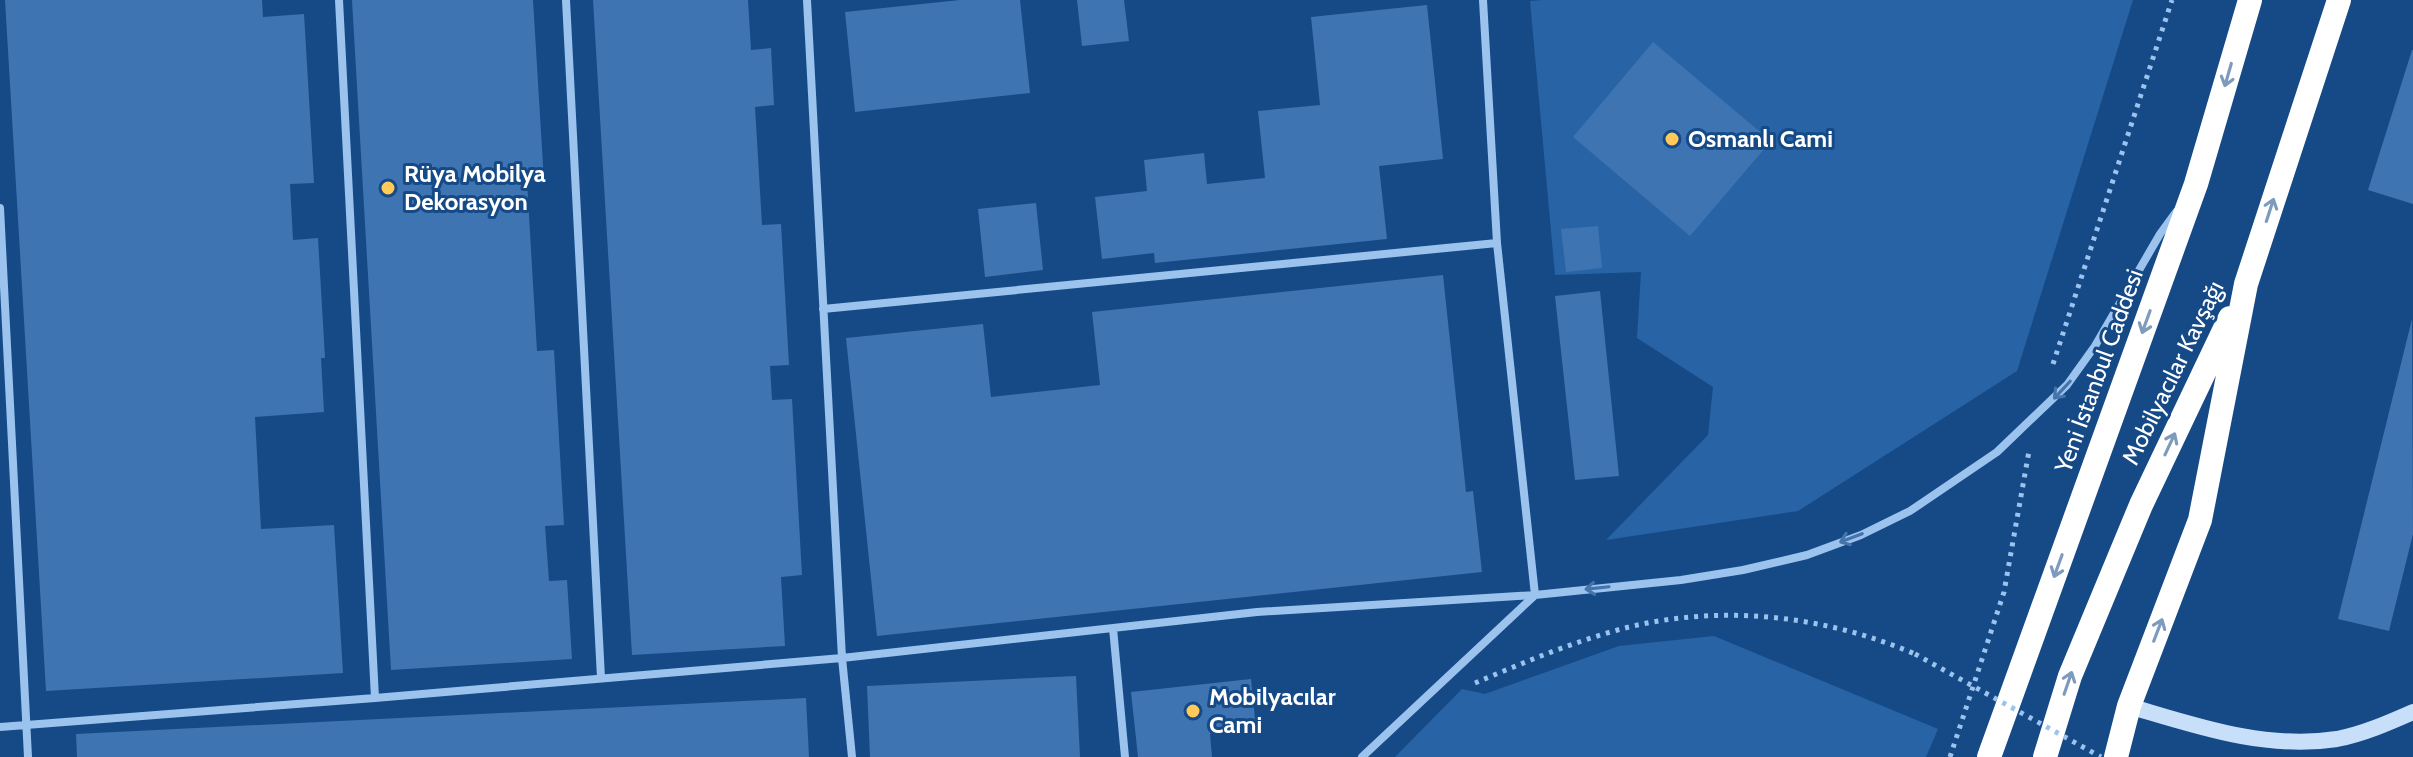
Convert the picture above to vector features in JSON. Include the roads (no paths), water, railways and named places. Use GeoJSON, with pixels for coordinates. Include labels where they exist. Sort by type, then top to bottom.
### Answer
{"type":"FeatureCollection","features":[{"type":"Feature","properties":{"kind":"highway","name":"Yeni İstanbul Caddesi"},"geometry":{"type":"LineString","coordinates":[[1989,757],[2196,184],[2250,0]]}},
{"type":"Feature","properties":{"kind":"highway"},"geometry":{"type":"LineString","coordinates":[[2246,284],[2339,0]]}},
{"type":"Feature","properties":{"kind":"highway","name":"Mobilyacılar Kavşağı"},"geometry":{"type":"LineString","coordinates":[[2116,757],[2129,706],[2200,520],[2246,284]]}},
{"type":"Feature","properties":{"kind":"highway","name":"Mobilyacılar Kavşağı"},"geometry":{"type":"LineString","coordinates":[[2045,757],[2070,676],[2141,505],[2246,284]]}},
{"type":"Feature","properties":{"kind":"street"},"geometry":{"type":"LineString","coordinates":[[339,0],[375,698]]}},
{"type":"Feature","properties":{"kind":"street"},"geometry":{"type":"LineString","coordinates":[[566,0],[601,678]]}},
{"type":"Feature","properties":{"kind":"street"},"geometry":{"type":"LineString","coordinates":[[807,0],[842,658],[852,757]]}},
{"type":"Feature","properties":{"kind":"street"},"geometry":{"type":"LineString","coordinates":[[1483,0],[1497,243],[1535,595]]}},
{"type":"Feature","properties":{"kind":"street"},"geometry":{"type":"LineString","coordinates":[[0,727],[842,658],[1257,612],[1535,595],[1681,580],[1807,555],[1861,535],[1910,511],[1997,452],[2067,385],[2095,346],[2160,234],[2196,184]]}},
{"type":"Feature","properties":{"kind":"street"},"geometry":{"type":"LineString","coordinates":[[0,208],[28,757]]}},
{"type":"Feature","properties":{"kind":"street"},"geometry":{"type":"LineString","coordinates":[[823,309],[1497,243]]}},
{"type":"Feature","properties":{"kind":"street"},"geometry":{"type":"LineString","coordinates":[[1362,757],[1535,595]]}},
{"type":"Feature","properties":{"kind":"street"},"geometry":{"type":"LineString","coordinates":[[1113,628],[1125,757]]}},
{"type":"Feature","properties":{"kind":"street"},"geometry":{"type":"LineString","coordinates":[[2129,706],[2252,739],[2296,742],[2338,739],[2379,727],[2413,712]]}},
{"type":"Feature","properties":{"kind":"place","name":"Osmanlı Cami"},"geometry":{"type":"Point","coordinates":[1672,139]}},
{"type":"Feature","properties":{"kind":"place","name":"Rüya Mobilya Dekorasyon"},"geometry":{"type":"Point","coordinates":[388,188]}},
{"type":"Feature","properties":{"kind":"place","name":"Mobilyacılar Cami"},"geometry":{"type":"Point","coordinates":[1193,711]}}]}
